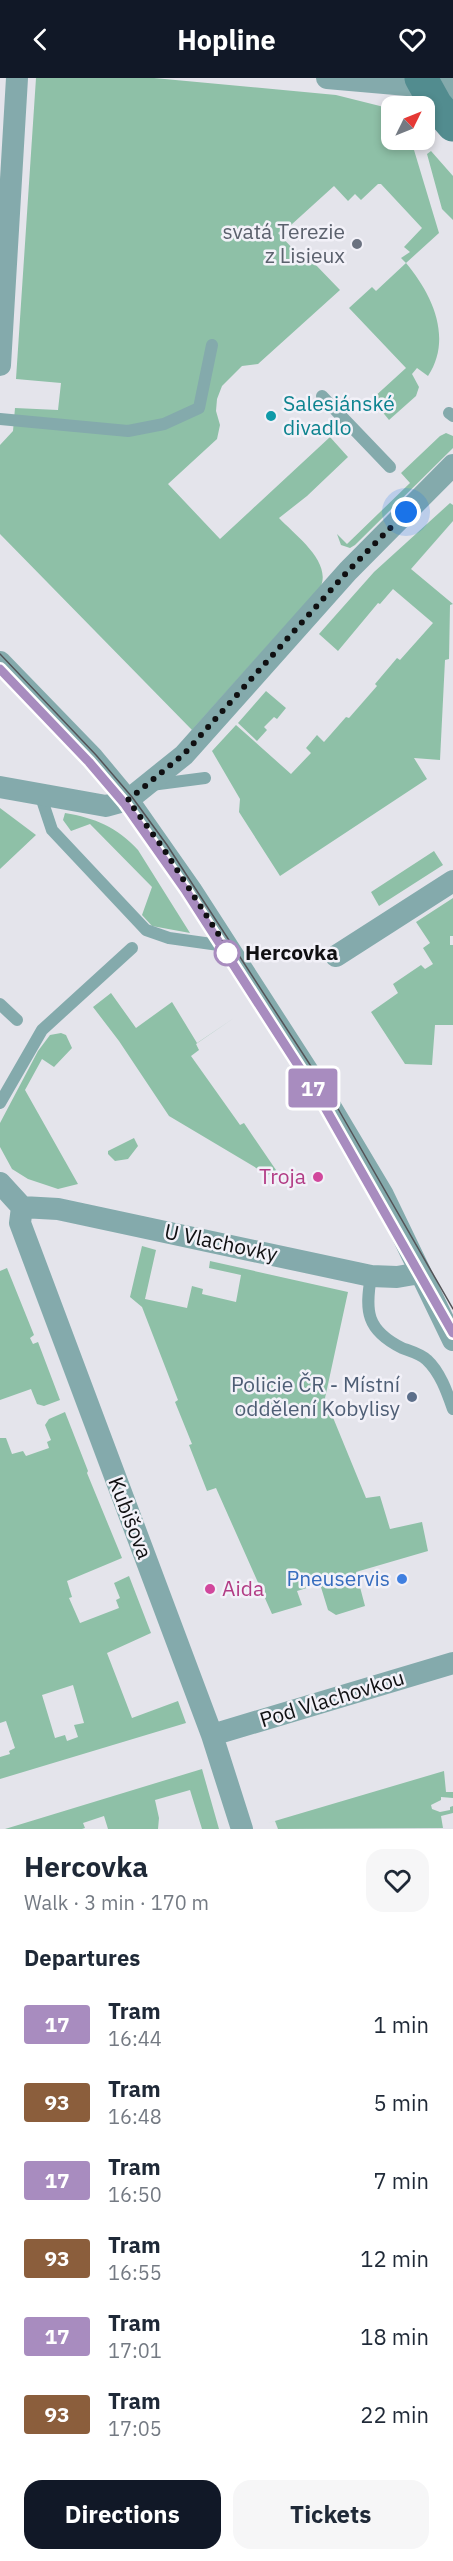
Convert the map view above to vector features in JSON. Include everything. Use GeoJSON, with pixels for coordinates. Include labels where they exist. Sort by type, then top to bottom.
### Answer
{"type":"FeatureCollection","features":[{"type":"Feature","properties":{"kind":"main road"},"geometry":{"type":"LineString","coordinates":[[432,84],[436,105],[453,125]]}},
{"type":"Feature","properties":{"kind":"street"},"geometry":{"type":"LineString","coordinates":[[0,365],[7,118],[17,78]]}},
{"type":"Feature","properties":{"kind":"street"},"geometry":{"type":"LineString","coordinates":[[327,78],[395,85],[432,84]]}},
{"type":"Feature","properties":{"kind":"street"},"geometry":{"type":"LineString","coordinates":[[0,787],[106,806],[128,800],[184,754],[348,571],[453,465]]}},
{"type":"Feature","properties":{"kind":"street"},"geometry":{"type":"LineString","coordinates":[[0,662],[93,758],[128,800],[163,848],[327,1101],[383,1196],[453,1340]]}},
{"type":"Feature","properties":{"kind":"street"},"geometry":{"type":"LineString","coordinates":[[336,956],[453,881]]}},
{"type":"Feature","properties":{"kind":"street"},"geometry":{"type":"LineString","coordinates":[[0,1184],[22,1207]]}},
{"type":"Feature","properties":{"kind":"street","name":"U Vlachovky"},"geometry":{"type":"LineString","coordinates":[[22,1207],[58,1209],[371,1276],[397,1277],[420,1273]]}},
{"type":"Feature","properties":{"kind":"street","name":"Kubišova"},"geometry":{"type":"LineString","coordinates":[[22,1207],[20,1223],[212,1735],[242,1829]]}},
{"type":"Feature","properties":{"kind":"street","name":"Pod Vlachovkou"},"geometry":{"type":"LineString","coordinates":[[212,1735],[453,1663]]}},
{"type":"Feature","properties":{"kind":"lane"},"geometry":{"type":"LineString","coordinates":[[0,418],[128,431],[164,424],[199,408],[212,345]]}},
{"type":"Feature","properties":{"kind":"lane"},"geometry":{"type":"LineString","coordinates":[[322,396],[390,467]]}},
{"type":"Feature","properties":{"kind":"lane"},"geometry":{"type":"LineString","coordinates":[[147,785],[205,778]]}},
{"type":"Feature","properties":{"kind":"lane"},"geometry":{"type":"LineString","coordinates":[[40,794],[52,830],[146,930],[169,938],[226,946]]}},
{"type":"Feature","properties":{"kind":"lane"},"geometry":{"type":"LineString","coordinates":[[0,1103],[42,1029],[132,948]]}},
{"type":"Feature","properties":{"kind":"lane"},"geometry":{"type":"LineString","coordinates":[[0,1004],[17,1020]]}},
{"type":"Feature","properties":{"kind":"lane"},"geometry":{"type":"LineString","coordinates":[[371,1276],[367,1307],[376,1329],[398,1346],[427,1359],[445,1386],[453,1408]]}},
{"type":"Feature","properties":{"kind":"green space"},"geometry":{"type":"Polygon","coordinates":[[[36,78],[154,78],[336,95],[381,106],[381,150],[414,150],[439,233],[406,263],[401,258],[410,252],[404,247],[422,228],[381,184],[378,184],[361,200],[355,194],[348,201],[334,186],[291,225],[289,223],[278,233],[295,251],[312,261],[340,290],[258,364],[242,366],[222,386],[217,399],[216,411],[220,425],[217,439],[168,484],[220,539],[330,437],[348,457],[307,496],[279,518],[302,540],[316,558],[323,577],[321,586],[192,730],[0,534],[0,445],[13,431],[15,408],[58,410],[61,383],[16,379],[36,78]]]}},
{"type":"Feature","properties":{"kind":"green space"},"geometry":{"type":"Polygon","coordinates":[[[431,151],[453,176],[453,220],[442,209],[427,154],[431,151]]]}},
{"type":"Feature","properties":{"kind":"green space"},"geometry":{"type":"Polygon","coordinates":[[[406,263],[431,302],[439,332],[439,347],[428,376],[417,368],[412,374],[419,387],[416,396],[389,420],[372,399],[406,368],[349,308],[372,287],[376,291],[406,263]]]}},
{"type":"Feature","properties":{"kind":"green space"},"geometry":{"type":"Polygon","coordinates":[[[446,433],[453,436],[453,448],[355,545],[350,548],[341,545],[337,534],[347,544],[410,483],[401,473],[446,433]]]}},
{"type":"Feature","properties":{"kind":"green space"},"geometry":{"type":"Polygon","coordinates":[[[450,503],[453,505],[453,521],[411,569],[453,604],[450,605],[449,659],[445,660],[440,760],[414,758],[427,779],[280,876],[239,812],[240,799],[212,751],[236,725],[291,774],[311,753],[306,748],[317,735],[324,742],[346,717],[349,718],[377,686],[375,684],[397,658],[400,660],[433,623],[393,589],[380,604],[378,603],[338,651],[319,634],[374,572],[450,503]]]}},
{"type":"Feature","properties":{"kind":"green space"},"geometry":{"type":"Polygon","coordinates":[[[266,691],[286,708],[277,719],[274,717],[264,727],[267,730],[257,741],[238,723],[266,691]]]}},
{"type":"Feature","properties":{"kind":"green space"},"geometry":{"type":"Polygon","coordinates":[[[0,808],[36,835],[0,869],[0,808]]]}},
{"type":"Feature","properties":{"kind":"green space"},"geometry":{"type":"Polygon","coordinates":[[[65,813],[105,825],[130,842],[138,850],[190,933],[152,926],[142,915],[152,887],[90,824],[71,831],[63,820],[65,813]]]}},
{"type":"Feature","properties":{"kind":"green space"},"geometry":{"type":"Polygon","coordinates":[[[434,851],[443,865],[379,906],[371,892],[434,851]]]}},
{"type":"Feature","properties":{"kind":"green space"},"geometry":{"type":"Polygon","coordinates":[[[453,898],[453,936],[450,936],[450,945],[453,945],[453,1025],[435,1025],[432,1065],[405,1064],[371,1012],[398,993],[393,984],[421,965],[425,969],[433,964],[423,948],[430,943],[416,922],[453,898]]]}},
{"type":"Feature","properties":{"kind":"green space"},"geometry":{"type":"Polygon","coordinates":[[[111,993],[136,1028],[172,1002],[197,1043],[234,1018],[196,1044],[199,1050],[191,1056],[240,1125],[244,1123],[276,1170],[268,1175],[169,1116],[119,1041],[93,1007],[111,993]]]}},
{"type":"Feature","properties":{"kind":"green space"},"geometry":{"type":"Polygon","coordinates":[[[61,1033],[66,1035],[72,1048],[54,1067],[42,1059],[25,1090],[78,1184],[58,1189],[28,1179],[12,1169],[0,1147],[0,1123],[38,1051],[50,1035],[61,1033]]]}},
{"type":"Feature","properties":{"kind":"green space"},"geometry":{"type":"Polygon","coordinates":[[[134,1138],[138,1146],[128,1159],[115,1161],[108,1154],[108,1151],[134,1138]]]}},
{"type":"Feature","properties":{"kind":"green space"},"geometry":{"type":"Polygon","coordinates":[[[142,1246],[156,1250],[145,1299],[187,1308],[192,1286],[203,1289],[202,1294],[236,1302],[241,1275],[209,1268],[210,1261],[348,1292],[325,1398],[366,1498],[380,1496],[390,1529],[422,1522],[428,1551],[356,1572],[365,1606],[336,1615],[328,1610],[320,1584],[297,1591],[302,1605],[272,1614],[216,1488],[207,1491],[175,1402],[178,1400],[142,1307],[130,1297],[142,1246]]]}},
{"type":"Feature","properties":{"kind":"green space"},"geometry":{"type":"Polygon","coordinates":[[[7,1268],[34,1335],[30,1338],[33,1344],[38,1342],[60,1400],[44,1406],[37,1404],[31,1389],[0,1400],[0,1271],[7,1268]]]}},
{"type":"Feature","properties":{"kind":"green space"},"geometry":{"type":"Polygon","coordinates":[[[65,1412],[122,1558],[67,1581],[72,1597],[69,1598],[80,1623],[119,1608],[116,1600],[120,1598],[114,1583],[129,1576],[151,1633],[107,1653],[132,1718],[178,1701],[186,1723],[0,1779],[0,1757],[10,1754],[9,1751],[15,1748],[6,1721],[0,1723],[0,1438],[6,1438],[12,1454],[23,1451],[26,1456],[49,1448],[47,1442],[51,1440],[45,1425],[49,1419],[65,1412]],[[73,1685],[42,1695],[55,1738],[65,1735],[67,1741],[78,1737],[74,1725],[84,1723],[73,1685]]]}},
{"type":"Feature","properties":{"kind":"green space"},"geometry":{"type":"Polygon","coordinates":[[[202,1769],[219,1829],[202,1829],[190,1790],[155,1800],[159,1818],[158,1829],[108,1829],[104,1816],[83,1823],[85,1828],[82,1829],[5,1829],[202,1769]]]}},
{"type":"Feature","properties":{"kind":"green space"},"geometry":{"type":"Polygon","coordinates":[[[444,1771],[446,1792],[453,1792],[453,1798],[441,1797],[441,1800],[431,1805],[432,1809],[440,1812],[450,1810],[453,1806],[453,1813],[441,1816],[443,1828],[278,1829],[275,1821],[268,1823],[444,1771]]]}},
{"type":"Feature","properties":{"kind":"tram line"},"geometry":{"type":"LineString","coordinates":[[0,654],[96,755],[132,797],[167,845],[333,1100],[453,1309]]}},
{"type":"Feature","properties":{"kind":"tram line"},"geometry":{"type":"LineString","coordinates":[[0,669],[89,762],[124,803],[186,891],[323,1104],[453,1333]]}},
{"type":"Feature","properties":{"kind":"tram line","name":"17"},"geometry":{"type":"LineString","coordinates":[[0,669],[89,762],[124,803],[186,891],[323,1104],[378,1197],[453,1333]]}},
{"type":"Feature","properties":{"kind":"place","name":"svatá Terezie z Lisieux"},"geometry":{"type":"Point","coordinates":[357,244]}},
{"type":"Feature","properties":{"kind":"place","name":"Salesiánské divadlo"},"geometry":{"type":"Point","coordinates":[271,416]}},
{"type":"Feature","properties":{"kind":"place","name":"Hercovka"},"geometry":{"type":"Point","coordinates":[227,953]}},
{"type":"Feature","properties":{"kind":"place","name":"Troja"},"geometry":{"type":"Point","coordinates":[318,1177]}},
{"type":"Feature","properties":{"kind":"place","name":"Policie ČR - Místní oddělení Kobylisy"},"geometry":{"type":"Point","coordinates":[412,1397]}},
{"type":"Feature","properties":{"kind":"place","name":"Pneuservis"},"geometry":{"type":"Point","coordinates":[402,1579]}},
{"type":"Feature","properties":{"kind":"place","name":"Aida"},"geometry":{"type":"Point","coordinates":[210,1589]}},
{"type":"Feature","properties":{"kind":"route"},"geometry":{"type":"LineString","coordinates":[[227,953],[226,946],[191,890],[128,800],[184,754],[348,571],[406,512]]}}]}
